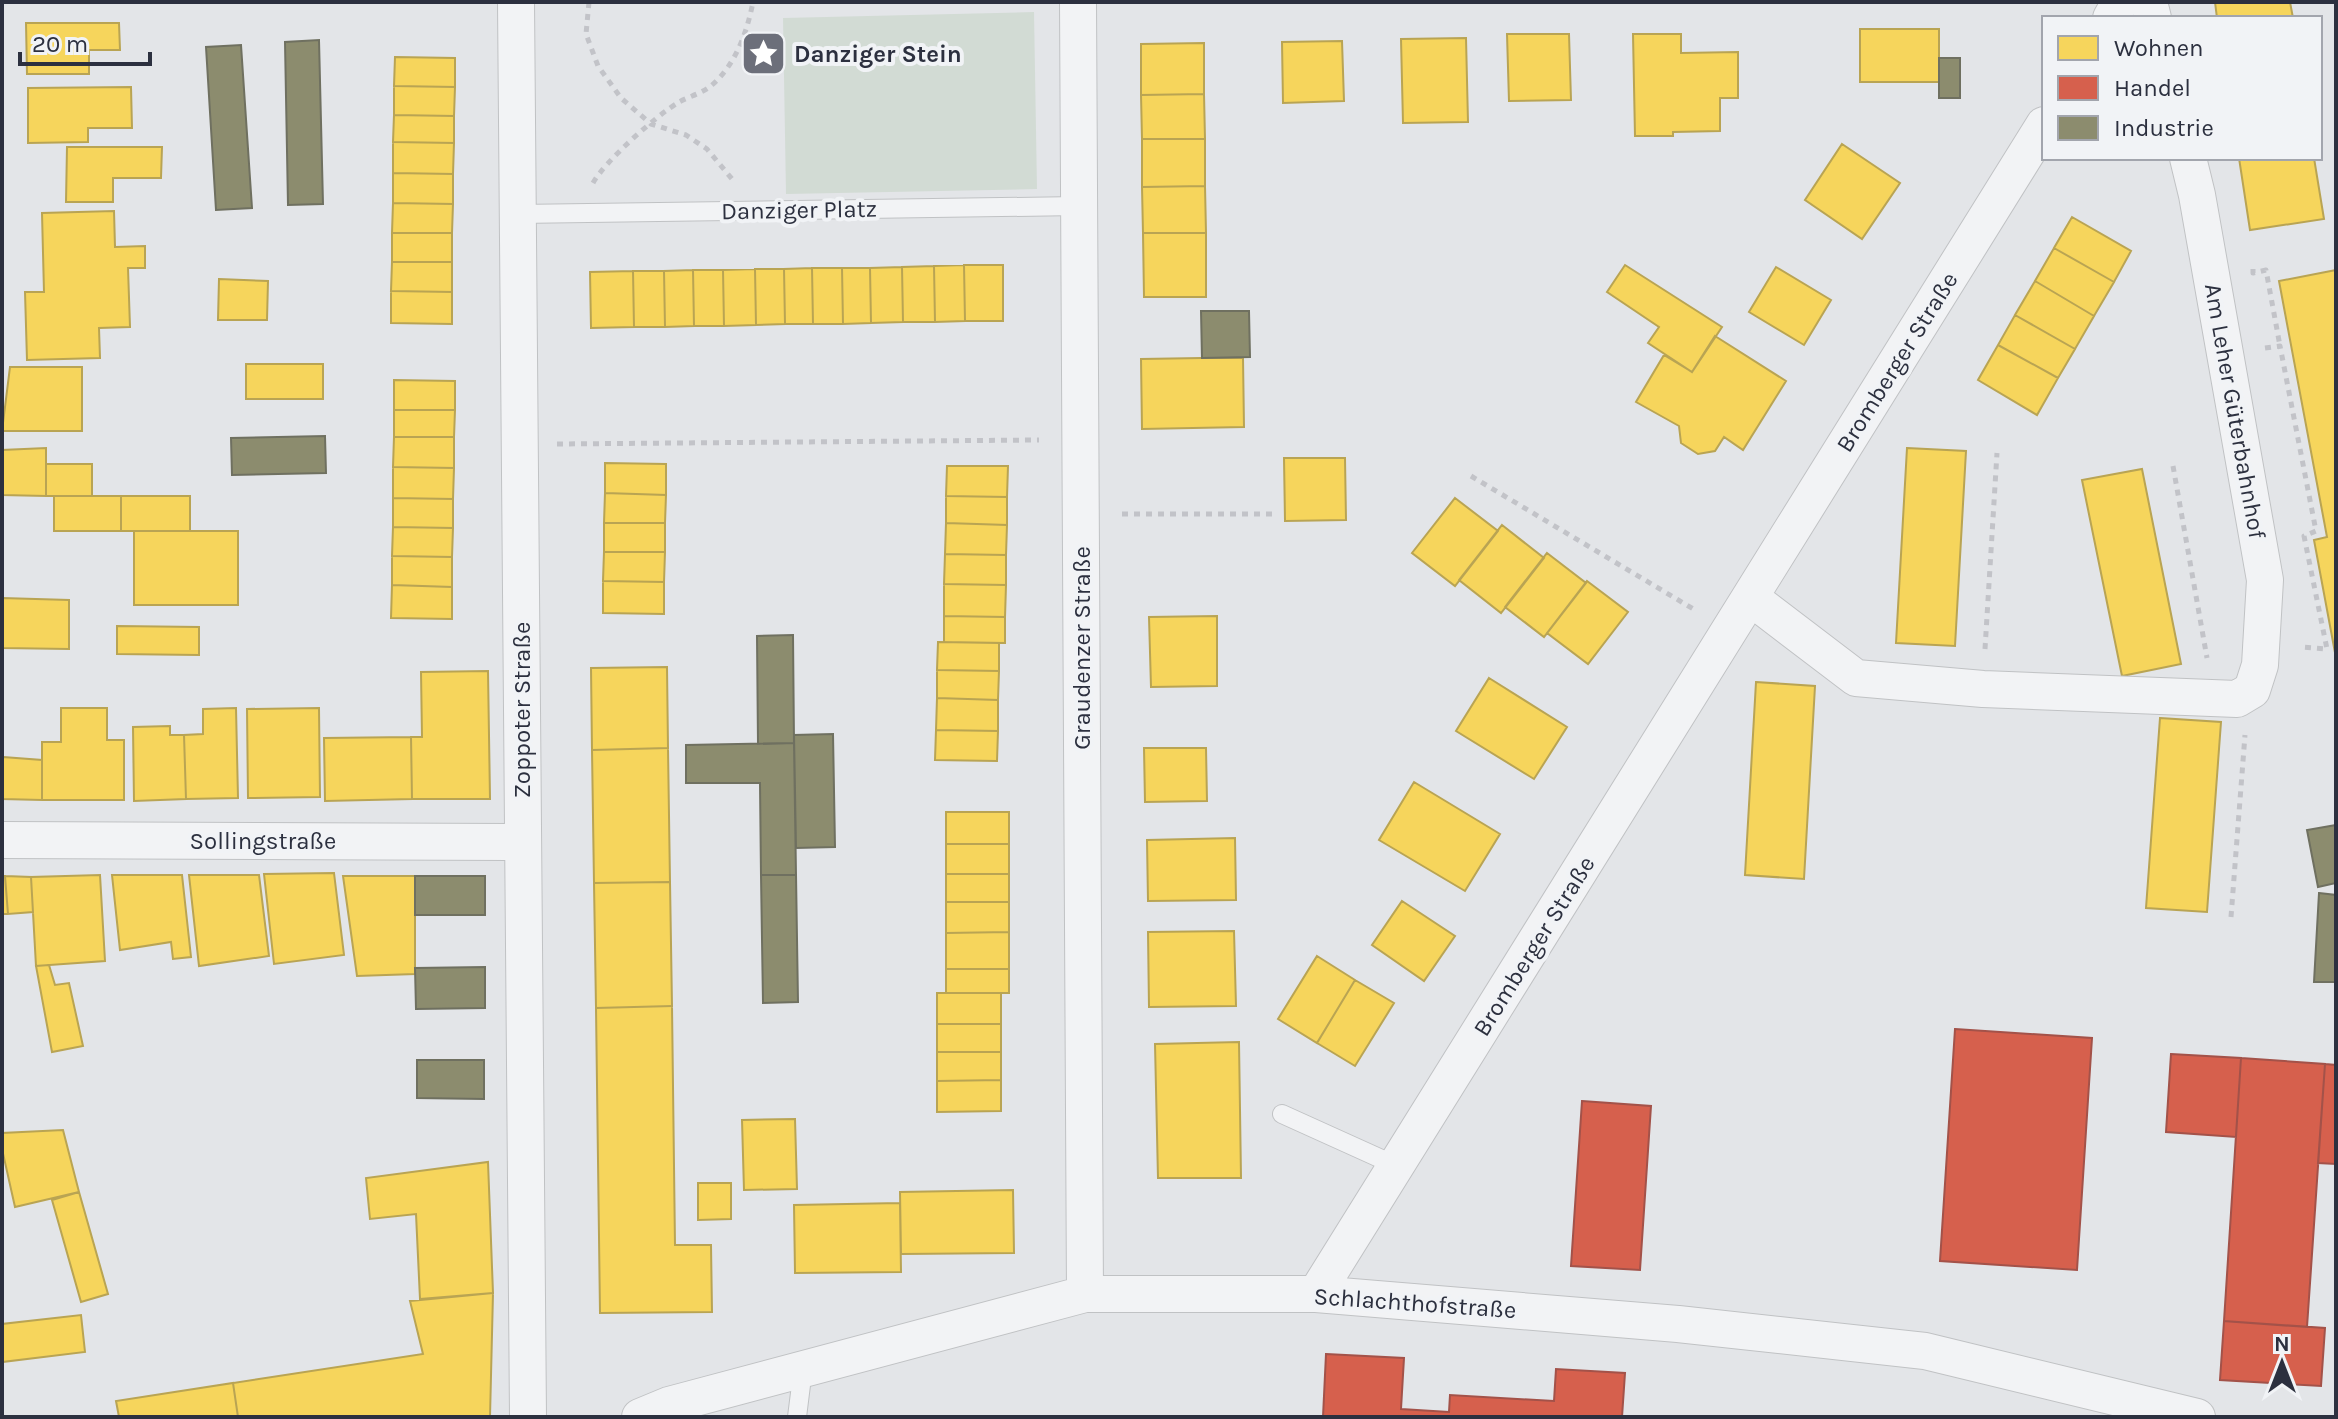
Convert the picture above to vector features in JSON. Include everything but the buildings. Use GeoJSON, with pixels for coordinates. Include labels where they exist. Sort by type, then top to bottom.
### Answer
{"type":"FeatureCollection","features":[{"type":"Feature","properties":{"kind":"street","name":"Zoppoter Straße"},"geometry":{"type":"LineString","coordinates":[[516,2],[528,1417]]}},
{"type":"Feature","properties":{"kind":"street","name":"Graudenzer Straße"},"geometry":{"type":"LineString","coordinates":[[1078,2],[1085,1294]]}},
{"type":"Feature","properties":{"kind":"street","name":"Bromberger Straße"},"geometry":{"type":"LineString","coordinates":[[1316,1294],[2042,128]]}},
{"type":"Feature","properties":{"kind":"street","name":"Am Leher Güterbahnhof"},"geometry":{"type":"LineString","coordinates":[[2188,160],[2265,580],[2260,665],[2252,690],[2226,699]]}},
{"type":"Feature","properties":{"kind":"street"},"geometry":{"type":"LineString","coordinates":[[1751,598],[1856,678],[1983,689],[2226,699]]}},
{"type":"Feature","properties":{"kind":"street","name":"Sollingstraße"},"geometry":{"type":"LineString","coordinates":[[2,840],[523,842]]}},
{"type":"Feature","properties":{"kind":"street","name":"Schlachthofstraße"},"geometry":{"type":"LineString","coordinates":[[659,1413],[803,1369],[1085,1294],[1316,1294],[1678,1324],[1925,1351],[2197,1417]]}},
{"type":"Feature","properties":{"kind":"lane","name":"Danziger Platz"},"geometry":{"type":"LineString","coordinates":[[518,214],[1079,206]]}},
{"type":"Feature","properties":{"kind":"lane"},"geometry":{"type":"LineString","coordinates":[[1282,1114],[1397,1166]]}},
{"type":"Feature","properties":{"kind":"lane"},"geometry":{"type":"LineString","coordinates":[[797,1417],[803,1369]]}},
{"type":"Feature","properties":{"kind":"path"},"geometry":{"type":"LineString","coordinates":[[589,2],[586,34],[598,66],[621,98],[651,124],[686,135],[707,149],[729,174],[735,186],[731,211]]}},
{"type":"Feature","properties":{"kind":"path"},"geometry":{"type":"LineString","coordinates":[[577,213],[607,163],[677,103],[709,88],[721,75],[737,54],[753,2]]}},
{"type":"Feature","properties":{"kind":"path"},"geometry":{"type":"LineString","coordinates":[[2251,260],[2253,273],[2266,270],[2316,531],[2304,536],[2327,649]]}},
{"type":"Feature","properties":{"kind":"path"},"geometry":{"type":"LineString","coordinates":[[2224,354],[2280,346]]}},
{"type":"Feature","properties":{"kind":"path"},"geometry":{"type":"LineString","coordinates":[[520,445],[1080,439]]}},
{"type":"Feature","properties":{"kind":"path"},"geometry":{"type":"LineString","coordinates":[[1983,689],[1997,453]]}},
{"type":"Feature","properties":{"kind":"path"},"geometry":{"type":"LineString","coordinates":[[2173,466],[2226,699],[2246,739],[2231,917]]}},
{"type":"Feature","properties":{"kind":"path"},"geometry":{"type":"LineString","coordinates":[[1471,476],[1730,631]]}},
{"type":"Feature","properties":{"kind":"path"},"geometry":{"type":"LineString","coordinates":[[1081,515],[1273,514]]}},
{"type":"Feature","properties":{"kind":"shaded area"},"geometry":{"type":"Polygon","coordinates":[[[1034,12],[1037,189],[786,194],[783,18],[1034,12]]]}},
{"type":"Feature","properties":{"kind":"place","name":"Danziger Stein"},"geometry":{"type":"Point","coordinates":[763,54]}}]}
